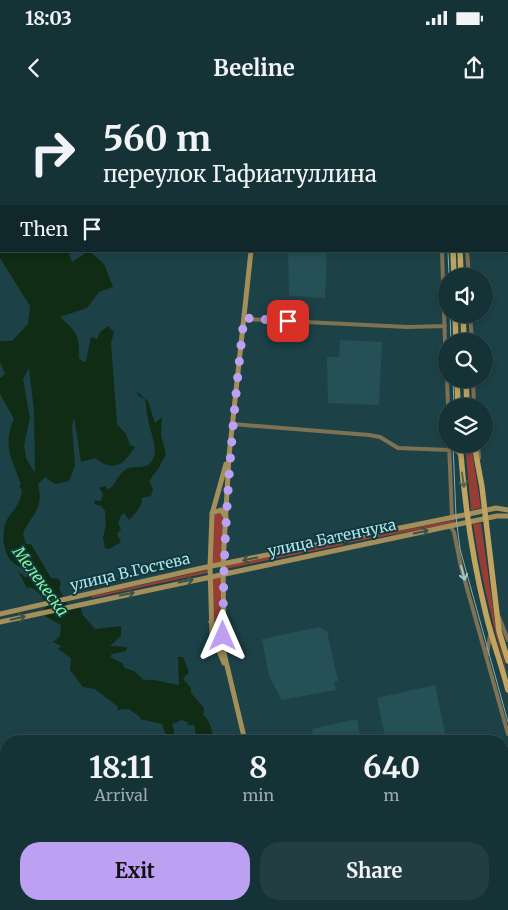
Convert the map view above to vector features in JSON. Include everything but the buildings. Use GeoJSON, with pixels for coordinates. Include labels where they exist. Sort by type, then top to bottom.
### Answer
{"type":"FeatureCollection","features":[{"type":"Feature","properties":{"kind":"main road"},"geometry":{"type":"LineString","coordinates":[[244,735],[224,653],[223,564],[229,456],[250,252]]}},
{"type":"Feature","properties":{"kind":"main road"},"geometry":{"type":"LineString","coordinates":[[453,252],[454,268]]}},
{"type":"Feature","properties":{"kind":"main road"},"geometry":{"type":"LineString","coordinates":[[460,252],[461,268]]}},
{"type":"Feature","properties":{"kind":"main road"},"geometry":{"type":"LineString","coordinates":[[461,453],[474,557],[491,630],[508,690]]}},
{"type":"Feature","properties":{"kind":"main road"},"geometry":{"type":"LineString","coordinates":[[476,453],[494,576],[496,610],[508,661]]}},
{"type":"Feature","properties":{"kind":"main road"},"geometry":{"type":"LineString","coordinates":[[228,672],[213,639],[210,621],[210,567],[212,514],[229,456]]}},
{"type":"Feature","properties":{"kind":"main road","name":"улица Батенчука"},"geometry":{"type":"LineString","coordinates":[[202,568],[496,508],[508,510]]}},
{"type":"Feature","properties":{"kind":"main road"},"geometry":{"type":"LineString","coordinates":[[212,514],[222,510],[226,517]]}},
{"type":"Feature","properties":{"kind":"main road","name":"улица Батенчука"},"geometry":{"type":"LineString","coordinates":[[162,586],[484,518],[508,516]]}},
{"type":"Feature","properties":{"kind":"main road"},"geometry":{"type":"LineString","coordinates":[[349,538],[345,543],[349,547]]}},
{"type":"Feature","properties":{"kind":"main road","name":"улица В.Гостева"},"geometry":{"type":"LineString","coordinates":[[0,614],[202,568]]}},
{"type":"Feature","properties":{"kind":"main road","name":"улица В.Гостева"},"geometry":{"type":"LineString","coordinates":[[0,622],[162,586]]}},
{"type":"Feature","properties":{"kind":"main road"},"geometry":{"type":"LineString","coordinates":[[210,621],[216,628],[221,627],[223,622]]}},
{"type":"Feature","properties":{"kind":"street"},"geometry":{"type":"LineString","coordinates":[[442,252],[445,333]]}},
{"type":"Feature","properties":{"kind":"street"},"geometry":{"type":"LineString","coordinates":[[467,252],[468,268]]}},
{"type":"Feature","properties":{"kind":"street"},"geometry":{"type":"LineString","coordinates":[[244,318],[408,327],[445,326]]}},
{"type":"Feature","properties":{"kind":"street"},"geometry":{"type":"LineString","coordinates":[[232,424],[301,429],[319,433],[369,435],[380,437],[398,448],[438,450]]}},
{"type":"Feature","properties":{"kind":"street"},"geometry":{"type":"LineString","coordinates":[[450,453],[452,517]]}},
{"type":"Feature","properties":{"kind":"street"},"geometry":{"type":"LineString","coordinates":[[458,453],[461,457]]}},
{"type":"Feature","properties":{"kind":"street"},"geometry":{"type":"LineString","coordinates":[[478,453],[478,465]]}},
{"type":"Feature","properties":{"kind":"street"},"geometry":{"type":"LineString","coordinates":[[450,526],[454,532],[508,734]]}},
{"type":"Feature","properties":{"kind":"street"},"geometry":{"type":"LineString","coordinates":[[496,610],[508,640]]}},
{"type":"Feature","properties":{"kind":"street"},"geometry":{"type":"LineString","coordinates":[[487,659],[491,630]]}},
{"type":"Feature","properties":{"kind":"shaded area"},"geometry":{"type":"Polygon","coordinates":[[[288,252],[327,252],[325,298],[289,296],[288,252]]]}},
{"type":"Feature","properties":{"kind":"shaded area"},"geometry":{"type":"Polygon","coordinates":[[[277,306],[309,307],[309,318],[277,317],[277,306]]]}},
{"type":"Feature","properties":{"kind":"shaded area"},"geometry":{"type":"Polygon","coordinates":[[[340,340],[382,342],[379,405],[328,403],[327,357],[339,357],[340,340]]]}},
{"type":"Feature","properties":{"kind":"shaded area"},"geometry":{"type":"Polygon","coordinates":[[[466,453],[472,453],[481,508],[471,510],[466,453]]]}},
{"type":"Feature","properties":{"kind":"shaded area"},"geometry":{"type":"Polygon","coordinates":[[[220,513],[223,517],[221,562],[212,564],[214,515],[220,513]]]}},
{"type":"Feature","properties":{"kind":"shaded area"},"geometry":{"type":"Polygon","coordinates":[[[455,520],[455,523],[348,543],[348,541],[455,520]]]}},
{"type":"Feature","properties":{"kind":"shaded area"},"geometry":{"type":"Polygon","coordinates":[[[481,523],[495,622],[508,677],[497,639],[476,543],[473,524],[481,523]]]}},
{"type":"Feature","properties":{"kind":"shaded area"},"geometry":{"type":"Polygon","coordinates":[[[343,542],[343,545],[225,569],[225,566],[343,542]]]}},
{"type":"Feature","properties":{"kind":"shaded area"},"geometry":{"type":"Polygon","coordinates":[[[208,570],[207,573],[92,598],[92,596],[208,570]]]}},
{"type":"Feature","properties":{"kind":"shaded area"},"geometry":{"type":"Polygon","coordinates":[[[221,575],[221,622],[218,625],[214,623],[212,577],[221,575]]]}},
{"type":"Feature","properties":{"kind":"shaded area"},"geometry":{"type":"Polygon","coordinates":[[[319,627],[327,631],[338,681],[334,682],[336,690],[282,700],[269,676],[262,639],[319,627]]]}},
{"type":"Feature","properties":{"kind":"shaded area"},"geometry":{"type":"Polygon","coordinates":[[[435,685],[445,735],[385,735],[377,698],[435,685]]]}},
{"type":"Feature","properties":{"kind":"shaded area"},"geometry":{"type":"Polygon","coordinates":[[[357,719],[360,735],[313,735],[312,729],[357,719]]]}},
{"type":"Feature","properties":{"kind":"water","name":"Мелекеска"},"geometry":{"type":"Polygon","coordinates":[[[0,252],[68,252],[72,262],[90,252],[104,264],[113,287],[99,292],[87,308],[60,317],[76,335],[79,344],[79,358],[83,362],[86,361],[91,337],[97,339],[100,332],[108,326],[114,332],[111,343],[117,424],[126,434],[130,445],[135,447],[118,465],[108,465],[95,458],[81,462],[74,417],[72,426],[75,466],[69,481],[55,484],[45,477],[38,484],[39,505],[23,533],[26,544],[31,544],[51,578],[59,579],[61,584],[59,588],[68,607],[80,603],[82,614],[95,629],[121,626],[121,636],[110,646],[127,647],[126,651],[112,654],[110,657],[122,663],[125,668],[134,671],[144,680],[179,685],[178,657],[183,657],[189,672],[183,679],[191,688],[191,693],[204,708],[203,715],[208,720],[212,735],[196,735],[194,725],[187,725],[189,723],[182,720],[172,724],[174,735],[166,735],[162,724],[140,719],[129,709],[117,710],[118,707],[95,689],[83,687],[70,670],[71,658],[58,649],[61,646],[53,642],[60,636],[61,625],[40,613],[47,606],[44,600],[36,591],[30,587],[27,588],[18,571],[26,578],[28,575],[26,569],[11,561],[5,550],[3,536],[5,523],[19,502],[22,490],[19,486],[21,484],[9,444],[10,428],[14,419],[0,394],[0,378],[5,374],[0,362],[0,341],[12,341],[28,324],[30,306],[0,258],[0,252]],[[29,368],[23,379],[30,418],[24,445],[26,458],[35,473],[34,411],[29,368]]]}},
{"type":"Feature","properties":{"kind":"water"},"geometry":{"type":"Polygon","coordinates":[[[135,390],[148,401],[155,423],[162,417],[161,435],[166,454],[149,481],[153,489],[151,496],[142,498],[140,507],[129,520],[124,513],[121,516],[118,524],[121,529],[117,534],[121,542],[109,549],[105,548],[103,538],[106,524],[105,511],[101,506],[94,504],[95,500],[101,501],[103,494],[99,488],[105,486],[108,490],[125,470],[148,465],[152,461],[155,450],[145,399],[139,396],[135,390]]]}},
{"type":"Feature","properties":{"kind":"tram line"},"geometry":{"type":"LineString","coordinates":[[448,252],[449,268]]}},
{"type":"Feature","properties":{"kind":"tram line"},"geometry":{"type":"LineString","coordinates":[[450,323],[451,333]]}},
{"type":"Feature","properties":{"kind":"tram line"},"geometry":{"type":"LineString","coordinates":[[453,388],[454,398]]}},
{"type":"Feature","properties":{"kind":"tram line"},"geometry":{"type":"LineString","coordinates":[[453,453],[456,517],[460,549],[508,722]]}},
{"type":"Feature","properties":{"kind":"route"},"geometry":{"type":"LineString","coordinates":[[223,636],[223,551],[229,456],[244,318],[288,321]]}}]}
